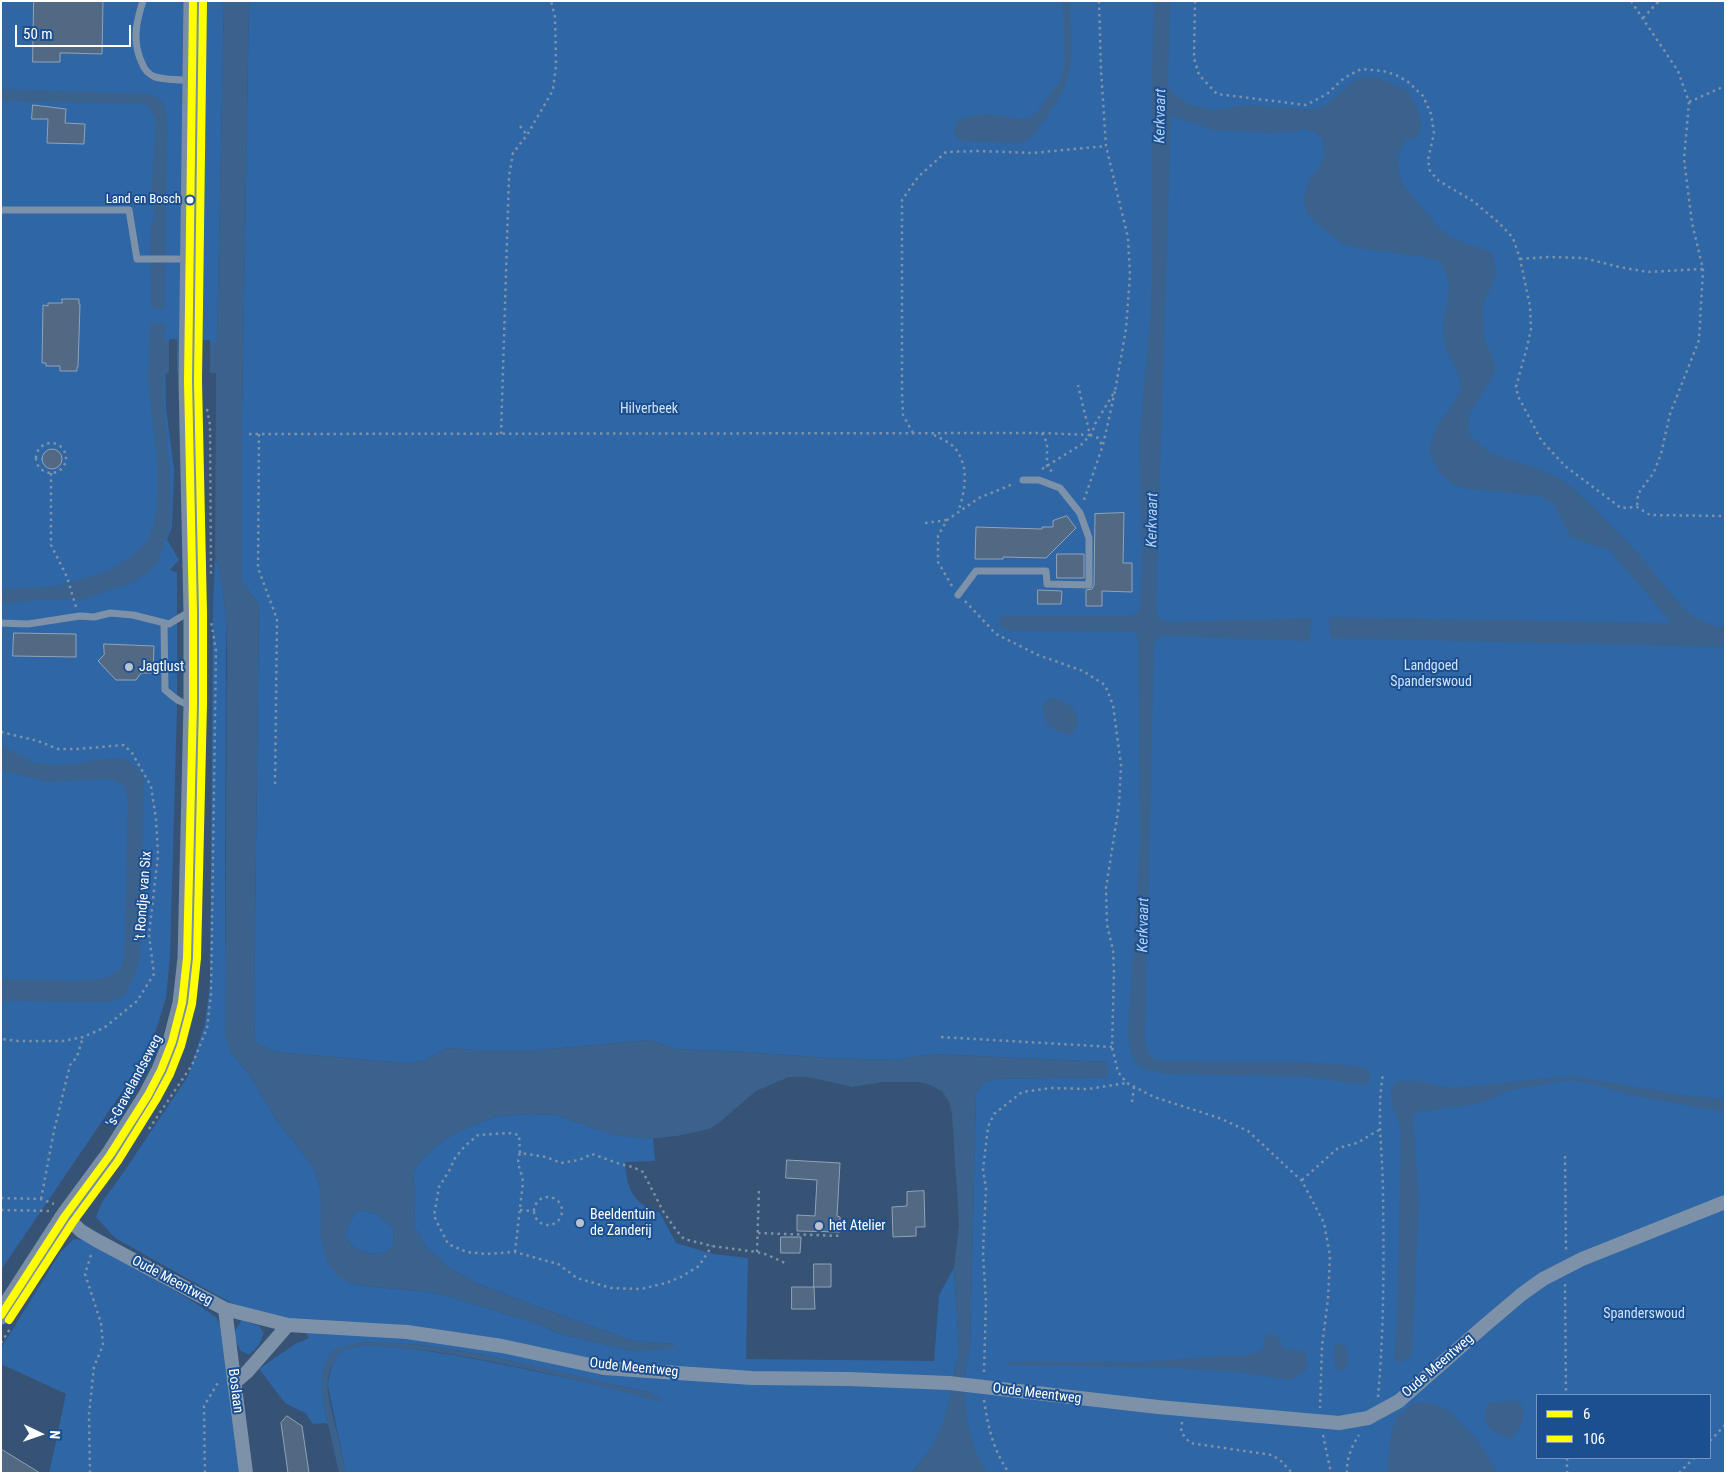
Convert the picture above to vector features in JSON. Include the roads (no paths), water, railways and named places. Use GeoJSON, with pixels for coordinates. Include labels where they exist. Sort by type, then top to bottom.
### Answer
{"type":"FeatureCollection","features":[{"type":"Feature","properties":{"kind":"street"},"geometry":{"type":"LineString","coordinates":[[1,1315],[65,1216],[106,1161],[148,1095],[161,1070],[172,1042],[182,1003],[187,958],[194,614],[188,381],[193,1]]}},
{"type":"Feature","properties":{"kind":"street","name":"Oude Meentweg"},"geometry":{"type":"LineString","coordinates":[[65,1216],[81,1231],[96,1240],[226,1309],[288,1325],[407,1332],[502,1346],[604,1368],[752,1378],[949,1383],[1183,1409],[1339,1423],[1358,1420],[1377,1413],[1399,1401],[1483,1327],[1543,1279],[1582,1260],[1725,1202]]}},
{"type":"Feature","properties":{"kind":"street","name":"Boslaan"},"geometry":{"type":"LineString","coordinates":[[226,1309],[246,1473]]}},
{"type":"Feature","properties":{"kind":"street"},"geometry":{"type":"LineString","coordinates":[[234,1383],[247,1372],[288,1325]]}},
{"type":"Feature","properties":{"kind":"lane"},"geometry":{"type":"LineString","coordinates":[[143,1],[136,28],[135,45],[145,70],[153,76],[192,80]]}},
{"type":"Feature","properties":{"kind":"lane"},"geometry":{"type":"LineString","coordinates":[[1,210],[129,210],[137,259],[189,258]]}},
{"type":"Feature","properties":{"kind":"lane"},"geometry":{"type":"LineString","coordinates":[[958,595],[976,571],[1046,571],[1047,584],[1089,585],[1089,538],[1080,513],[1060,488],[1039,480],[1023,480]]}},
{"type":"Feature","properties":{"kind":"lane"},"geometry":{"type":"LineString","coordinates":[[1,623],[28,624],[80,616],[94,617],[110,613],[133,615],[169,624],[184,615],[194,614]]}},
{"type":"Feature","properties":{"kind":"lane"},"geometry":{"type":"LineString","coordinates":[[164,623],[166,690],[177,700],[186,704],[193,704]]}},
{"type":"Feature","properties":{"kind":"water"},"geometry":{"type":"Polygon","coordinates":[[[224,1],[249,1],[242,413],[242,582],[259,604],[255,1042],[275,1052],[406,1063],[423,1061],[448,1048],[539,1050],[650,1040],[677,1049],[827,1058],[895,1060],[931,1054],[1108,1062],[1108,1077],[995,1079],[983,1083],[976,1093],[970,1348],[964,1377],[953,1377],[959,1352],[954,1267],[959,1225],[952,1114],[949,1102],[942,1091],[928,1084],[917,1082],[882,1082],[852,1087],[818,1079],[789,1077],[756,1091],[709,1129],[677,1136],[648,1139],[614,1135],[556,1115],[498,1116],[473,1125],[445,1139],[419,1162],[413,1175],[415,1194],[414,1226],[427,1248],[448,1267],[476,1283],[633,1341],[676,1344],[670,1349],[634,1351],[561,1334],[535,1323],[448,1296],[429,1292],[364,1286],[348,1282],[338,1276],[328,1264],[321,1241],[320,1187],[316,1174],[311,1164],[276,1119],[249,1074],[230,1052],[225,1034],[227,648],[223,590],[215,555],[216,373],[164,373],[164,406],[170,476],[171,524],[158,562],[148,573],[128,585],[90,598],[1,604],[1,589],[57,586],[108,571],[140,549],[149,538],[154,524],[157,500],[157,461],[148,382],[150,323],[165,323],[165,342],[217,343],[224,1]],[[356,1212],[350,1223],[346,1231],[347,1240],[359,1249],[375,1254],[389,1250],[393,1244],[393,1228],[376,1214],[356,1212]]]}},
{"type":"Feature","properties":{"kind":"water"},"geometry":{"type":"Polygon","coordinates":[[[1063,1],[1069,1],[1071,23],[1071,59],[1067,81],[1054,107],[1036,133],[1030,139],[1020,143],[961,141],[953,134],[957,121],[971,116],[989,114],[1027,119],[1035,114],[1060,81],[1065,62],[1063,1]]]}},
{"type":"Feature","properties":{"kind":"water","name":"Kerkvaart"},"geometry":{"type":"Polygon","coordinates":[[[1154,1],[1170,1],[1168,87],[1190,105],[1211,110],[1249,105],[1313,110],[1325,106],[1359,77],[1379,78],[1408,91],[1416,105],[1421,120],[1421,129],[1416,139],[1407,139],[1399,152],[1398,169],[1403,184],[1438,227],[1452,238],[1490,252],[1495,261],[1496,276],[1483,304],[1484,338],[1494,360],[1495,369],[1493,376],[1470,413],[1468,426],[1470,436],[1492,454],[1531,466],[1562,479],[1589,503],[1636,551],[1690,614],[1702,621],[1725,629],[1725,647],[1330,638],[1329,617],[1672,623],[1609,550],[1570,537],[1554,505],[1540,496],[1463,488],[1454,485],[1439,472],[1429,452],[1434,432],[1460,390],[1457,370],[1444,339],[1444,318],[1449,291],[1445,272],[1439,261],[1345,245],[1318,225],[1307,214],[1304,202],[1306,189],[1310,179],[1321,164],[1324,155],[1321,137],[1305,129],[1295,132],[1268,133],[1214,130],[1171,116],[1156,609],[1159,618],[1167,622],[1312,618],[1309,641],[1164,636],[1158,639],[1154,645],[1145,1036],[1147,1046],[1151,1056],[1164,1061],[1307,1062],[1359,1066],[1368,1070],[1370,1076],[1369,1083],[1365,1085],[1309,1077],[1159,1073],[1143,1068],[1134,1059],[1128,1030],[1140,846],[1138,637],[1133,632],[1006,631],[999,625],[1000,616],[1129,616],[1138,612],[1140,608],[1142,558],[1139,441],[1151,311],[1154,1]]]}},
{"type":"Feature","properties":{"kind":"water"},"geometry":{"type":"Polygon","coordinates":[[[1,89],[150,94],[163,103],[167,119],[165,309],[151,308],[150,231],[155,215],[151,197],[156,118],[146,104],[1,101],[1,89]]]}},
{"type":"Feature","properties":{"kind":"water"},"geometry":{"type":"Polygon","coordinates":[[[1052,698],[1065,702],[1075,712],[1077,723],[1075,729],[1069,735],[1052,728],[1046,721],[1043,704],[1052,698]]]}},
{"type":"Feature","properties":{"kind":"water"},"geometry":{"type":"Polygon","coordinates":[[[1,745],[35,763],[64,765],[112,758],[126,759],[144,777],[140,956],[137,971],[124,996],[110,1002],[1,1001],[1,979],[77,981],[106,978],[120,970],[124,958],[128,798],[124,786],[112,779],[46,782],[1,770],[1,745]]]}},
{"type":"Feature","properties":{"kind":"water"},"geometry":{"type":"Polygon","coordinates":[[[1570,1076],[1692,1096],[1725,1099],[1725,1112],[1630,1095],[1597,1085],[1571,1080],[1511,1090],[1483,1102],[1469,1105],[1418,1112],[1413,1117],[1419,1201],[1412,1352],[1409,1359],[1401,1362],[1394,1359],[1397,1320],[1401,1128],[1393,1108],[1391,1088],[1399,1081],[1417,1081],[1452,1088],[1570,1076]]]}},
{"type":"Feature","properties":{"kind":"water"},"geometry":{"type":"Polygon","coordinates":[[[1266,1334],[1275,1334],[1281,1340],[1282,1348],[1306,1352],[1307,1370],[1289,1380],[1244,1373],[1174,1368],[1009,1365],[1009,1361],[1139,1362],[1218,1356],[1245,1356],[1263,1350],[1266,1334]]]}},
{"type":"Feature","properties":{"kind":"water"},"geometry":{"type":"Polygon","coordinates":[[[363,1342],[429,1346],[462,1351],[648,1392],[662,1398],[661,1401],[658,1401],[546,1373],[441,1353],[395,1347],[360,1346],[341,1352],[333,1365],[328,1379],[329,1398],[346,1473],[339,1473],[323,1402],[322,1373],[332,1351],[339,1347],[363,1342]]]}},
{"type":"Feature","properties":{"kind":"water"},"geometry":{"type":"Polygon","coordinates":[[[1341,1343],[1347,1348],[1349,1359],[1346,1368],[1338,1371],[1334,1361],[1334,1351],[1335,1344],[1341,1343]]]}},
{"type":"Feature","properties":{"kind":"water"},"geometry":{"type":"Polygon","coordinates":[[[951,1390],[965,1392],[970,1434],[977,1454],[988,1473],[911,1473],[927,1454],[938,1434],[946,1414],[951,1390]]]}},
{"type":"Feature","properties":{"kind":"water"},"geometry":{"type":"Polygon","coordinates":[[[1519,1401],[1523,1412],[1522,1421],[1511,1439],[1493,1432],[1484,1420],[1488,1403],[1519,1401]]]}},
{"type":"Feature","properties":{"kind":"water"},"geometry":{"type":"Polygon","coordinates":[[[1413,1403],[1435,1404],[1454,1416],[1480,1444],[1497,1473],[1387,1473],[1391,1433],[1396,1418],[1413,1403]]]}},
{"type":"Feature","properties":{"kind":"place","name":"Land en Bosch"},"geometry":{"type":"Point","coordinates":[190,200]}},
{"type":"Feature","properties":{"kind":"place","name":"Jagtlust"},"geometry":{"type":"Point","coordinates":[129,667]}},
{"type":"Feature","properties":{"kind":"place","name":"Beeldentuin de Zanderij"},"geometry":{"type":"Point","coordinates":[580,1223]}},
{"type":"Feature","properties":{"kind":"place","name":"het Atelier"},"geometry":{"type":"Point","coordinates":[819,1226]}},
{"type":"Feature","properties":{"kind":"park label","name":"Hilverbeek"},"geometry":{"type":"Point","coordinates":[649,409]}},
{"type":"Feature","properties":{"kind":"park label","name":"Landgoed Spanderswoud"},"geometry":{"type":"Point","coordinates":[1431,674]}},
{"type":"Feature","properties":{"kind":"park label","name":"Spanderswoud"},"geometry":{"type":"Point","coordinates":[1644,1314]}}]}
